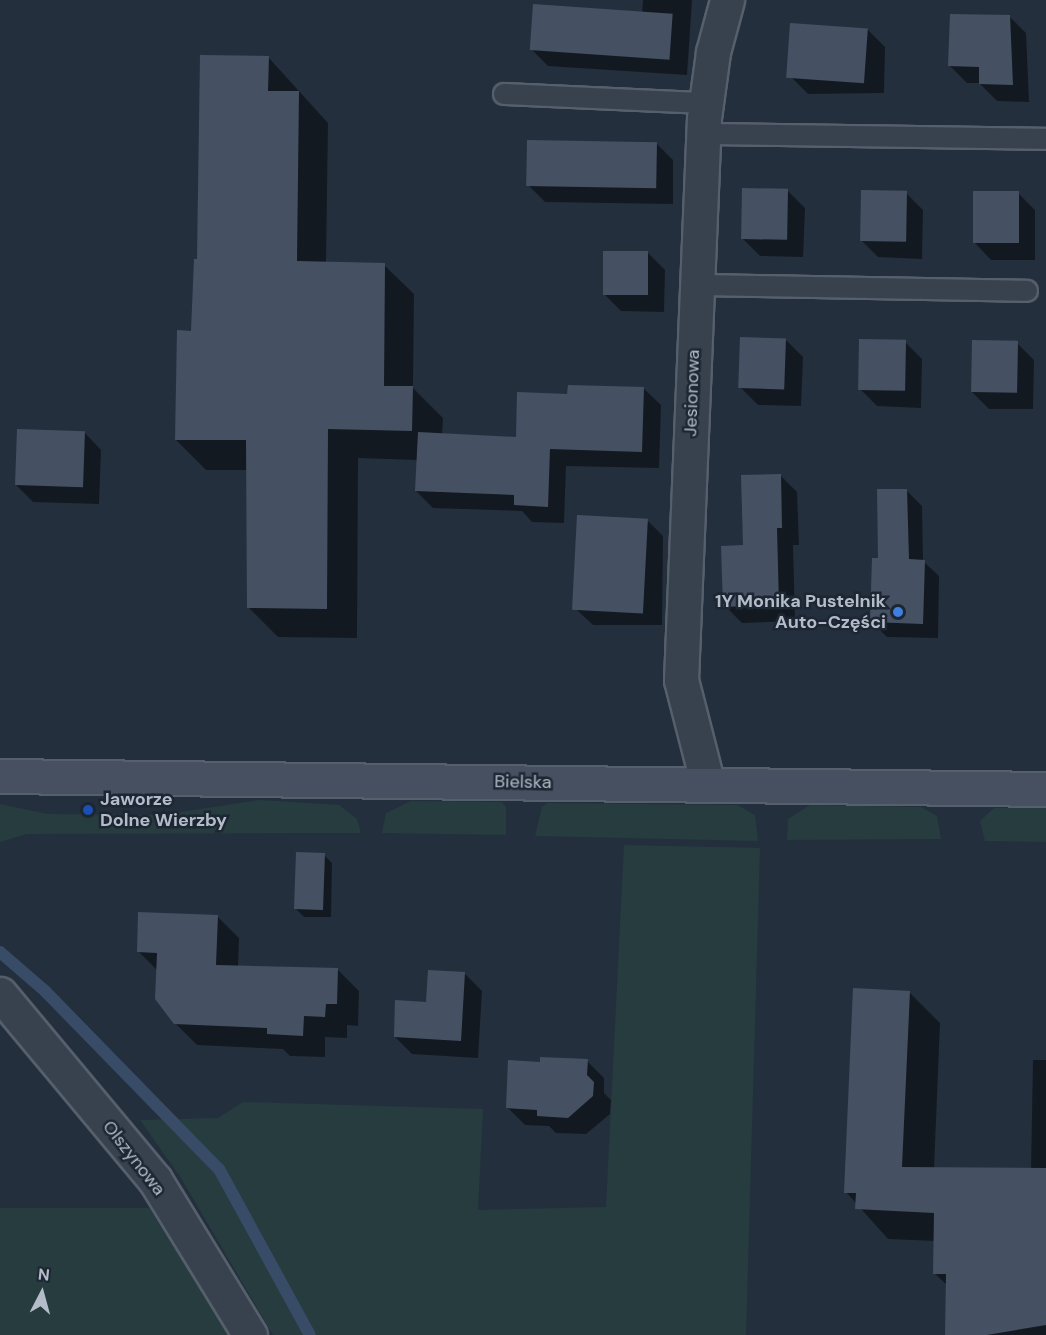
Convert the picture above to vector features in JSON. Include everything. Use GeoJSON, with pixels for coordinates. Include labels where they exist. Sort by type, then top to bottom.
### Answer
{"type":"FeatureCollection","features":[{"type":"Feature","properties":{"kind":"main road","name":"Bielska"},"geometry":{"type":"LineString","coordinates":[[0,776],[1046,789]]}},
{"type":"Feature","properties":{"kind":"street","name":"Jesionowa"},"geometry":{"type":"LineString","coordinates":[[708,785],[681,680],[703,134],[706,102],[727,0]]}},
{"type":"Feature","properties":{"kind":"street","name":"Olszynowa"},"geometry":{"type":"LineString","coordinates":[[0,994],[155,1180],[250,1335]]}},
{"type":"Feature","properties":{"kind":"lane"},"geometry":{"type":"LineString","coordinates":[[504,94],[706,102]]}},
{"type":"Feature","properties":{"kind":"lane"},"geometry":{"type":"LineString","coordinates":[[703,134],[1046,139]]}},
{"type":"Feature","properties":{"kind":"lane"},"geometry":{"type":"LineString","coordinates":[[697,285],[1027,291]]}},
{"type":"Feature","properties":{"kind":"green space"},"geometry":{"type":"Polygon","coordinates":[[[259,800],[339,805],[357,819],[361,833],[27,834],[0,842],[0,804],[47,814],[161,815],[259,800]]]}},
{"type":"Feature","properties":{"kind":"green space"},"geometry":{"type":"Polygon","coordinates":[[[411,801],[502,802],[506,807],[506,835],[382,833],[386,813],[411,801]]]}},
{"type":"Feature","properties":{"kind":"green space"},"geometry":{"type":"Polygon","coordinates":[[[547,803],[737,805],[755,815],[758,841],[535,836],[542,807],[547,803]]]}},
{"type":"Feature","properties":{"kind":"green space"},"geometry":{"type":"Polygon","coordinates":[[[810,805],[921,807],[937,816],[941,839],[787,840],[788,819],[810,805]]]}},
{"type":"Feature","properties":{"kind":"green space"},"geometry":{"type":"Polygon","coordinates":[[[994,808],[1046,808],[1046,842],[985,841],[980,821],[994,808]]]}},
{"type":"Feature","properties":{"kind":"green space"},"geometry":{"type":"Polygon","coordinates":[[[624,845],[760,848],[746,1335],[273,1335],[181,1178],[140,1120],[218,1118],[243,1102],[483,1109],[478,1210],[606,1207],[624,845]]]}},
{"type":"Feature","properties":{"kind":"green space"},"geometry":{"type":"Polygon","coordinates":[[[0,1208],[149,1208],[231,1335],[0,1335],[0,1208]]]}},
{"type":"Feature","properties":{"kind":"building"},"geometry":{"type":"Polygon","coordinates":[[[533,4],[673,14],[669,60],[530,50],[533,4]]]}},
{"type":"Feature","properties":{"kind":"building"},"geometry":{"type":"Polygon","coordinates":[[[950,14],[1010,15],[1013,85],[979,84],[979,67],[948,66],[950,14]]]}},
{"type":"Feature","properties":{"kind":"building"},"geometry":{"type":"Polygon","coordinates":[[[790,23],[868,28],[864,83],[786,78],[790,23]]]}},
{"type":"Feature","properties":{"kind":"building"},"geometry":{"type":"Polygon","coordinates":[[[200,55],[269,56],[268,91],[299,91],[297,261],[385,263],[384,386],[413,386],[412,431],[328,429],[327,609],[247,608],[246,440],[175,440],[177,330],[191,331],[194,259],[197,259],[200,55]]]}},
{"type":"Feature","properties":{"kind":"building"},"geometry":{"type":"Polygon","coordinates":[[[527,140],[657,142],[656,188],[526,186],[527,140]]]}},
{"type":"Feature","properties":{"kind":"building"},"geometry":{"type":"Polygon","coordinates":[[[742,188],[788,189],[787,240],[741,239],[742,188]]]}},
{"type":"Feature","properties":{"kind":"building"},"geometry":{"type":"Polygon","coordinates":[[[861,190],[907,191],[906,242],[860,241],[861,190]]]}},
{"type":"Feature","properties":{"kind":"building"},"geometry":{"type":"Polygon","coordinates":[[[973,191],[1019,191],[1019,243],[973,243],[973,191]]]}},
{"type":"Feature","properties":{"kind":"building"},"geometry":{"type":"Polygon","coordinates":[[[603,251],[648,251],[648,295],[603,295],[603,251]]]}},
{"type":"Feature","properties":{"kind":"building"},"geometry":{"type":"Polygon","coordinates":[[[740,337],[786,339],[784,390],[738,388],[740,337]]]}},
{"type":"Feature","properties":{"kind":"building"},"geometry":{"type":"Polygon","coordinates":[[[859,339],[906,340],[905,391],[858,390],[859,339]]]}},
{"type":"Feature","properties":{"kind":"building"},"geometry":{"type":"Polygon","coordinates":[[[972,340],[1018,341],[1017,393],[971,392],[972,340]]]}},
{"type":"Feature","properties":{"kind":"building"},"geometry":{"type":"Polygon","coordinates":[[[568,385],[644,387],[642,452],[550,449],[548,507],[514,505],[514,495],[415,491],[418,432],[516,437],[517,392],[567,394],[568,385]]]}},
{"type":"Feature","properties":{"kind":"building"},"geometry":{"type":"Polygon","coordinates":[[[17,429],[85,431],[83,487],[15,485],[17,429]]]}},
{"type":"Feature","properties":{"kind":"building"},"geometry":{"type":"Polygon","coordinates":[[[781,474],[782,528],[777,528],[779,605],[723,607],[721,546],[743,545],[741,475],[781,474]]]}},
{"type":"Feature","properties":{"kind":"building"},"geometry":{"type":"Polygon","coordinates":[[[877,489],[907,489],[909,559],[925,560],[923,624],[870,622],[872,558],[878,558],[877,489]]]}},
{"type":"Feature","properties":{"kind":"building"},"geometry":{"type":"Polygon","coordinates":[[[577,515],[648,519],[643,614],[572,610],[577,515]]]}},
{"type":"Feature","properties":{"kind":"building"},"geometry":{"type":"Polygon","coordinates":[[[296,852],[325,853],[323,910],[294,909],[296,852]]]}},
{"type":"Feature","properties":{"kind":"building"},"geometry":{"type":"Polygon","coordinates":[[[138,912],[218,915],[216,965],[338,968],[337,1004],[326,1004],[325,1017],[304,1016],[303,1036],[267,1034],[267,1028],[174,1024],[155,999],[157,953],[137,952],[138,912]]]}},
{"type":"Feature","properties":{"kind":"building"},"geometry":{"type":"Polygon","coordinates":[[[428,970],[465,972],[461,1041],[394,1037],[395,1000],[426,1002],[428,970]]]}},
{"type":"Feature","properties":{"kind":"building"},"geometry":{"type":"Polygon","coordinates":[[[853,988],[910,991],[902,1167],[1046,1168],[1046,1325],[987,1335],[945,1335],[946,1274],[933,1274],[934,1213],[855,1209],[856,1193],[844,1193],[853,988]]]}},
{"type":"Feature","properties":{"kind":"building"},"geometry":{"type":"Polygon","coordinates":[[[540,1057],[588,1059],[587,1075],[594,1082],[593,1096],[568,1118],[537,1116],[537,1110],[506,1108],[508,1060],[540,1062],[540,1057]]]}},
{"type":"Feature","properties":{"kind":"waterway"},"geometry":{"type":"LineString","coordinates":[[0,952],[45,991],[219,1169],[310,1335]]}},
{"type":"Feature","properties":{"kind":"place","name":"1Y Monika Pustelnik Auto-Części"},"geometry":{"type":"Point","coordinates":[898,612]}},
{"type":"Feature","properties":{"kind":"place","name":"Jaworze Dolne Wierzby"},"geometry":{"type":"Point","coordinates":[88,810]}}]}
